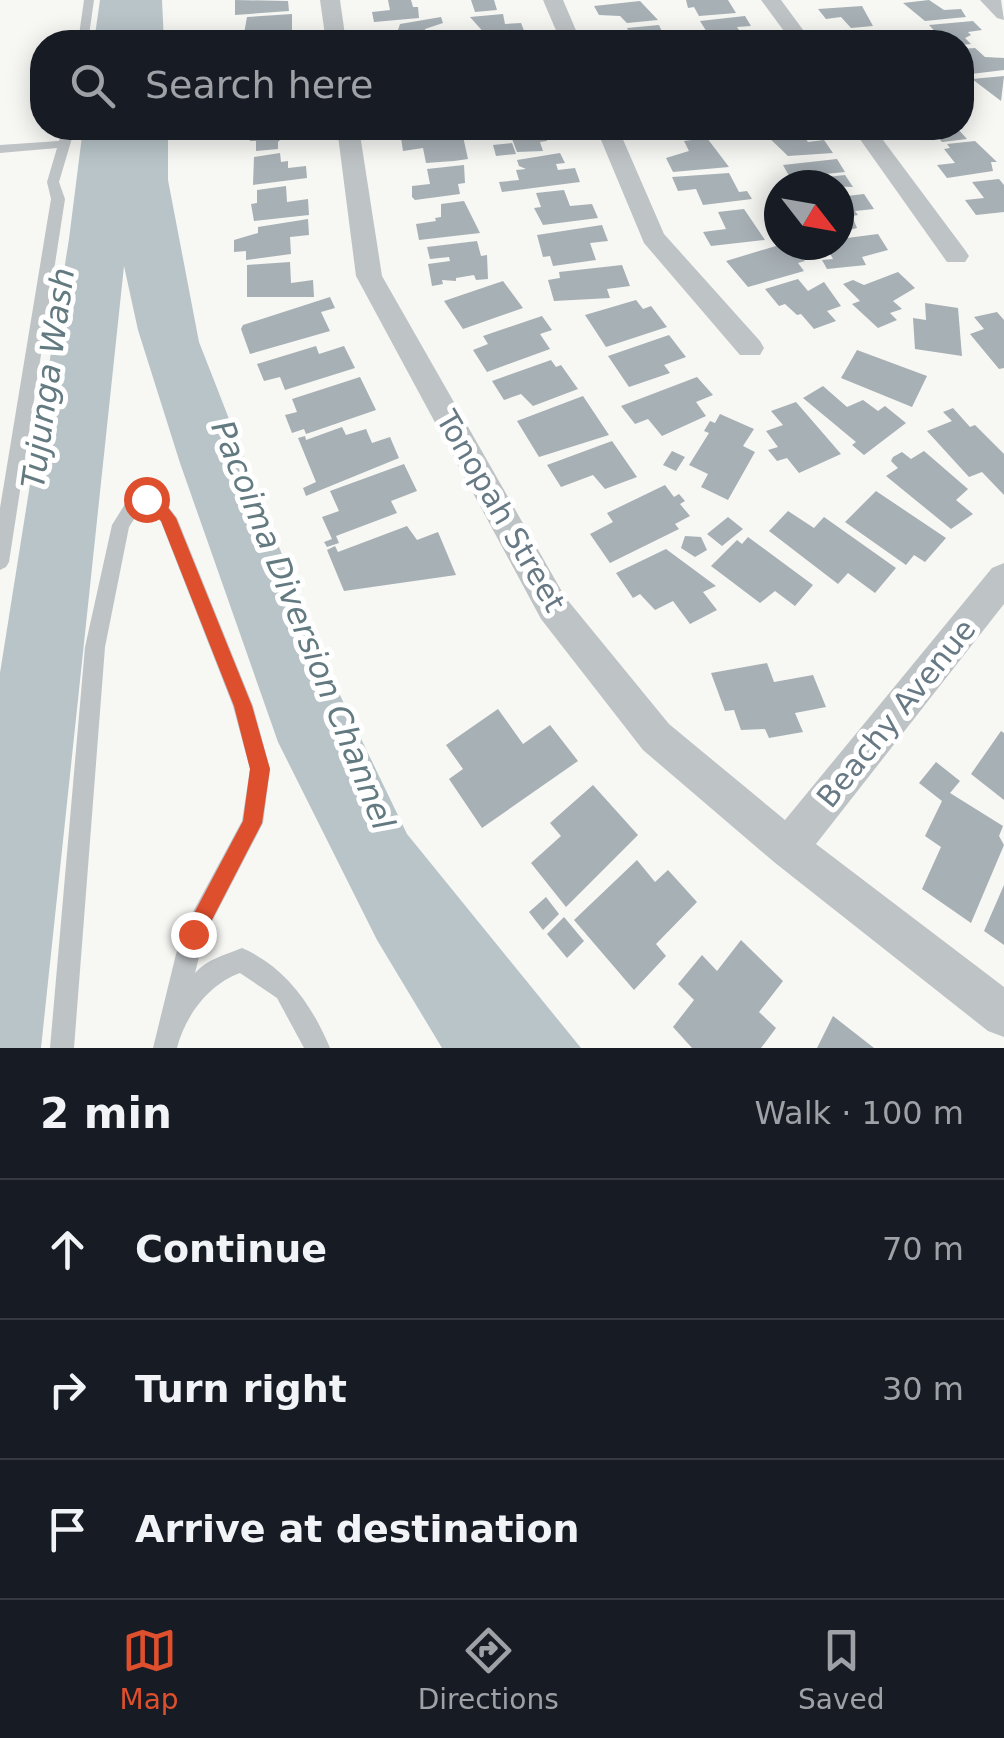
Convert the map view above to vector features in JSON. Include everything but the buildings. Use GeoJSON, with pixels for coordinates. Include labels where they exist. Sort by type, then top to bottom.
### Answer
{"type":"FeatureCollection","features":[{"type":"Feature","properties":{"kind":"street"},"geometry":{"type":"LineString","coordinates":[[330,0],[334,30]]}},
{"type":"Feature","properties":{"kind":"street"},"geometry":{"type":"LineString","coordinates":[[553,0],[566,30]]}},
{"type":"Feature","properties":{"kind":"street"},"geometry":{"type":"LineString","coordinates":[[771,0],[793,30]]}},
{"type":"Feature","properties":{"kind":"street"},"geometry":{"type":"LineString","coordinates":[[990,0],[1004,14]]}},
{"type":"Feature","properties":{"kind":"street","name":"Tonopah Street"},"geometry":{"type":"LineString","coordinates":[[350,140],[370,276],[552,608],[656,737],[788,848],[1004,1014]]}},
{"type":"Feature","properties":{"kind":"street"},"geometry":{"type":"LineString","coordinates":[[612,140],[653,237],[750,348]]}},
{"type":"Feature","properties":{"kind":"street"},"geometry":{"type":"LineString","coordinates":[[872,140],[956,256]]}},
{"type":"Feature","properties":{"kind":"street","name":"Beachy Avenue"},"geometry":{"type":"LineString","coordinates":[[788,848],[1004,578]]}},
{"type":"Feature","properties":{"kind":"lane"},"geometry":{"type":"LineString","coordinates":[[85,30],[89,0]]}},
{"type":"Feature","properties":{"kind":"lane"},"geometry":{"type":"LineString","coordinates":[[0,562],[58,199],[53,182],[67,140]]}},
{"type":"Feature","properties":{"kind":"lane"},"geometry":{"type":"LineString","coordinates":[[0,149],[66,144]]}},
{"type":"Feature","properties":{"kind":"lane"},"geometry":{"type":"LineString","coordinates":[[62,1048],[95,648],[121,526],[136,500],[146,499],[153,500],[168,518],[243,706],[260,769],[252,823],[193,934],[165,1048]]}},
{"type":"Feature","properties":{"kind":"lane"},"geometry":{"type":"LineString","coordinates":[[171,1023],[211,972],[242,960],[285,990],[318,1048]]}},
{"type":"Feature","properties":{"kind":"water"},"geometry":{"type":"Polygon","coordinates":[[[100,0],[162,0],[163,30],[96,30],[100,0]]]}},
{"type":"Feature","properties":{"kind":"water"},"geometry":{"type":"Polygon","coordinates":[[[81,140],[168,140],[168,180],[199,342],[324,662],[407,834],[581,1048],[442,1048],[377,940],[278,742],[180,463],[138,330],[124,266],[41,1048],[0,1048],[0,673],[81,140]]]}},
{"type":"Feature","properties":{"kind":"route"},"geometry":{"type":"LineString","coordinates":[[146,499],[153,500],[168,518],[243,706],[260,769],[252,823],[193,934]]}},
{"type":"Feature","properties":{"kind":"water label","name":"Tujunga Wash"},"geometry":{"type":"Point","coordinates":[48,378]}},
{"type":"Feature","properties":{"kind":"water label","name":"Pacoima Diversion Channel"},"geometry":{"type":"Point","coordinates":[303,625]}}]}
